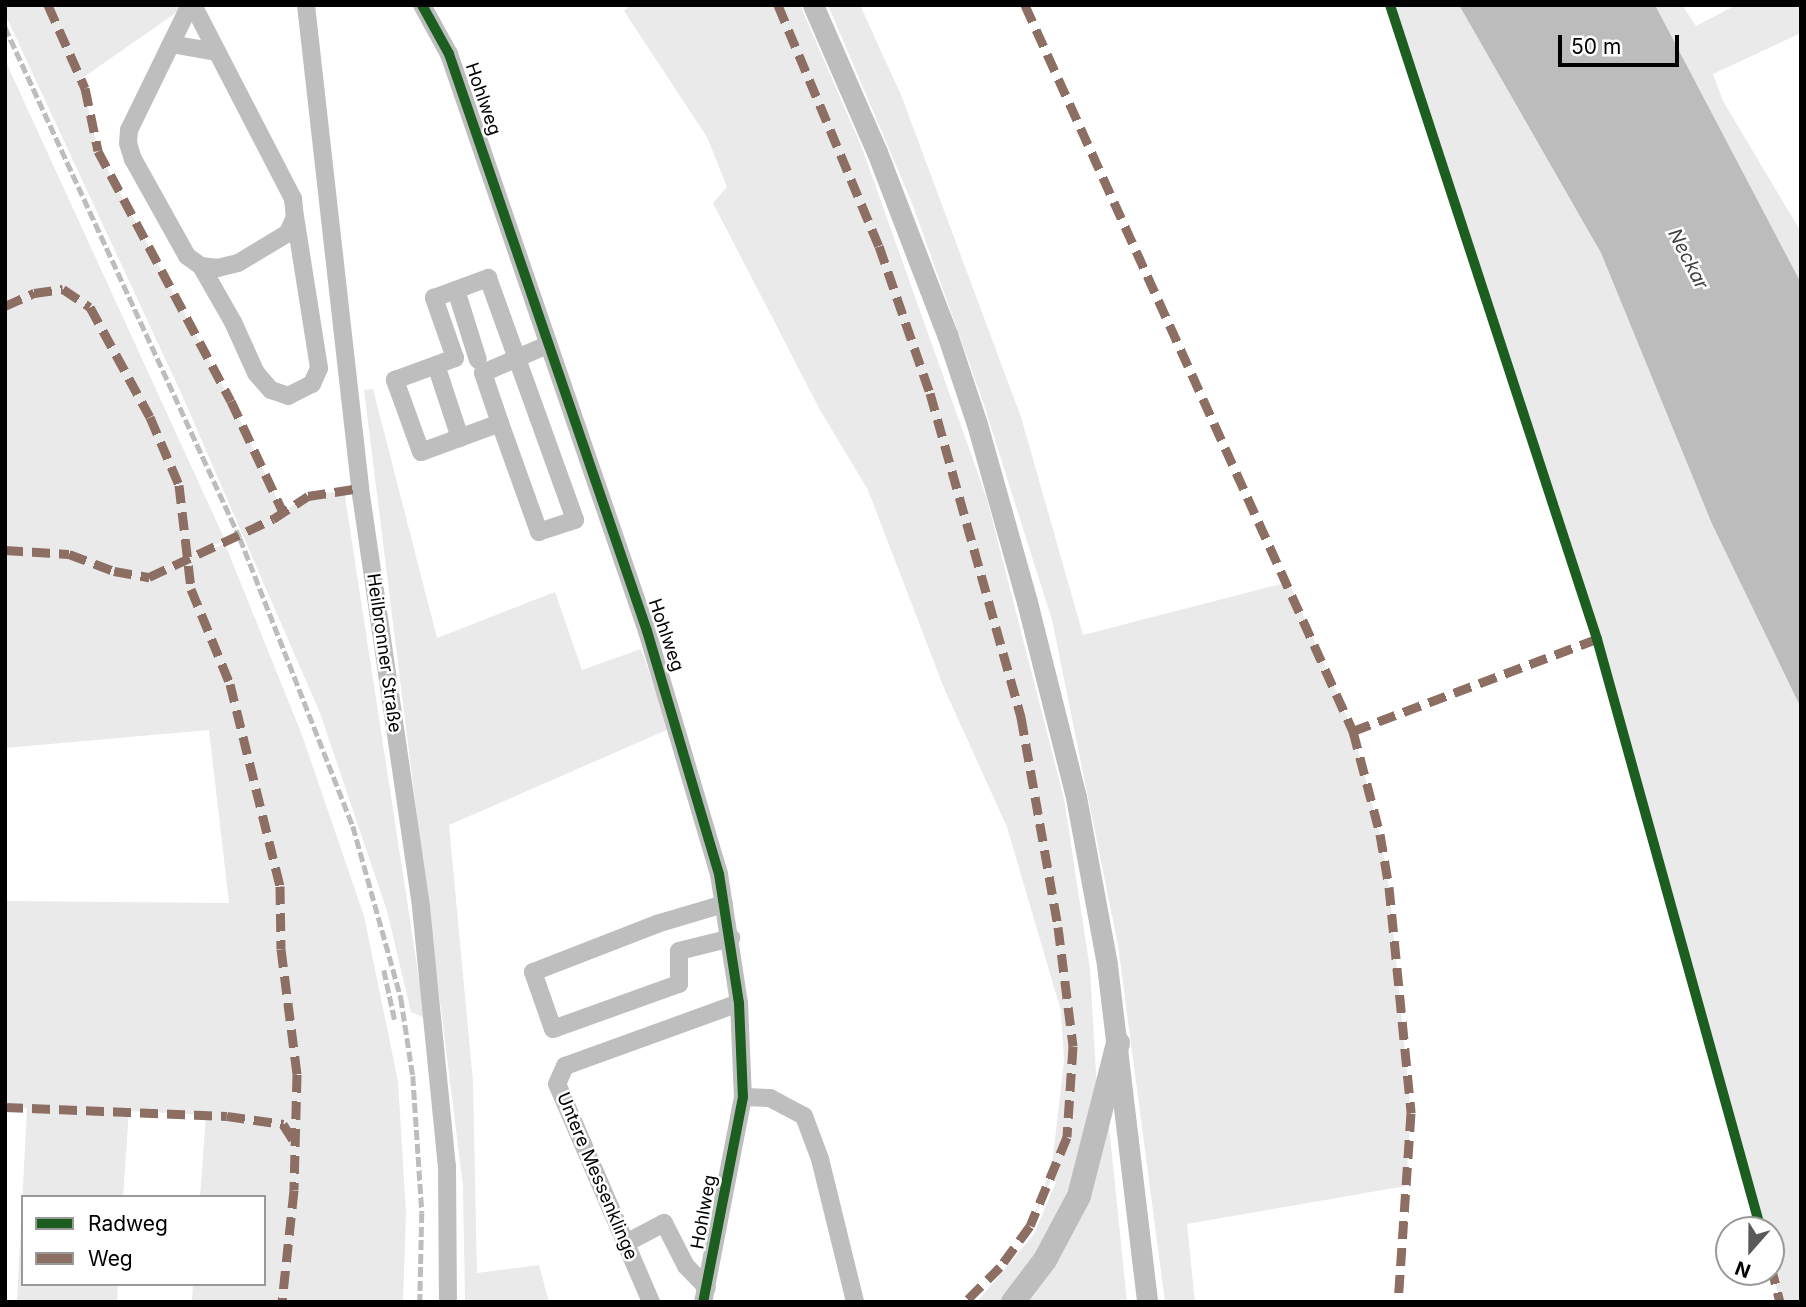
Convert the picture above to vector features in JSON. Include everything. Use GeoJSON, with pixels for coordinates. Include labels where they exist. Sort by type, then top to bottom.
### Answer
{"type":"FeatureCollection","features":[{"type":"Feature","properties":{"kind":"highway"},"geometry":{"type":"LineString","coordinates":[[1013,1302],[1045,1259],[1079,1196],[1118,1042]]}},
{"type":"Feature","properties":{"kind":"main road"},"geometry":{"type":"LineString","coordinates":[[813,5],[913,243],[1004,514],[1076,797],[1118,1042],[1147,1302]]}},
{"type":"Feature","properties":{"kind":"street"},"geometry":{"type":"LineString","coordinates":[[191,5],[293,199],[319,368],[313,384],[300,393],[288,396],[271,390],[256,373],[201,266],[187,256],[133,159],[128,143],[129,130],[191,5]]}},
{"type":"Feature","properties":{"kind":"street","name":"Heilbronner Straße"},"geometry":{"type":"LineString","coordinates":[[306,5],[360,488],[421,907],[447,1166],[448,1302]]}},
{"type":"Feature","properties":{"kind":"street","name":"Hohlweg"},"geometry":{"type":"LineString","coordinates":[[422,5],[449,54],[604,514],[667,691],[724,904],[739,1003],[743,1097],[705,1295]]}},
{"type":"Feature","properties":{"kind":"street"},"geometry":{"type":"LineString","coordinates":[[171,44],[216,52]]}},
{"type":"Feature","properties":{"kind":"street"},"geometry":{"type":"LineString","coordinates":[[201,266],[218,268],[237,263],[288,233],[295,216]]}},
{"type":"Feature","properties":{"kind":"street"},"geometry":{"type":"LineString","coordinates":[[547,345],[517,360],[459,368],[433,298],[488,278],[517,360],[575,520]]}},
{"type":"Feature","properties":{"kind":"street"},"geometry":{"type":"LineString","coordinates":[[456,290],[539,532],[604,514]]}},
{"type":"Feature","properties":{"kind":"street"},"geometry":{"type":"LineString","coordinates":[[455,358],[395,380],[421,452],[500,423]]}},
{"type":"Feature","properties":{"kind":"street"},"geometry":{"type":"LineString","coordinates":[[436,365],[460,438]]}},
{"type":"Feature","properties":{"kind":"street"},"geometry":{"type":"LineString","coordinates":[[724,904],[657,924],[533,972],[553,1029],[679,984],[679,951],[731,938]]}},
{"type":"Feature","properties":{"kind":"street","name":"Untere Messenklinge"},"geometry":{"type":"LineString","coordinates":[[651,1302],[557,1084],[565,1066],[739,1003]]}},
{"type":"Feature","properties":{"kind":"street"},"geometry":{"type":"LineString","coordinates":[[743,1097],[770,1098],[804,1116],[820,1159],[855,1302]]}},
{"type":"Feature","properties":{"kind":"street"},"geometry":{"type":"LineString","coordinates":[[626,1243],[664,1223],[686,1266],[705,1295]]}},
{"type":"Feature","properties":{"kind":"shaded area"},"geometry":{"type":"Polygon","coordinates":[[[5,5],[187,5],[81,79],[98,151],[231,401],[283,512],[308,496],[344,490],[425,1018],[411,1012],[387,911],[320,713],[182,395],[5,14],[5,5]]]}},
{"type":"Feature","properties":{"kind":"shaded area"},"geometry":{"type":"Polygon","coordinates":[[[631,5],[800,5],[862,148],[987,499],[1064,799],[1090,969],[1097,1089],[1091,1155],[1013,1302],[977,1302],[1034,1234],[1056,1182],[1051,1180],[1030,1226],[1052,1165],[1064,1062],[1061,1011],[1007,827],[944,688],[868,490],[820,410],[713,203],[727,187],[707,137],[624,11],[631,5]]]}},
{"type":"Feature","properties":{"kind":"shaded area"},"geometry":{"type":"Polygon","coordinates":[[[828,5],[860,5],[901,95],[1021,417],[1083,635],[1289,582],[1353,731],[1380,834],[1389,887],[1411,1113],[1406,1186],[1187,1224],[1195,1302],[1165,1302],[1118,945],[1052,620],[983,402],[912,203],[828,5]]]}},
{"type":"Feature","properties":{"kind":"shaded area"},"geometry":{"type":"Polygon","coordinates":[[[1390,5],[1459,5],[1601,253],[1712,524],[1801,708],[1801,1302],[1780,1302],[1776,1286],[1785,1286],[1785,1216],[1757,1216],[1597,639],[1390,5]]]}},
{"type":"Feature","properties":{"kind":"shaded area"},"geometry":{"type":"Polygon","coordinates":[[[1655,5],[1682,5],[1696,26],[1736,5],[1801,5],[1801,33],[1713,74],[1723,101],[1801,232],[1801,283],[1655,5]]]}},
{"type":"Feature","properties":{"kind":"shaded area"},"geometry":{"type":"Polygon","coordinates":[[[5,60],[225,540],[191,556],[225,544],[302,735],[364,916],[398,1081],[406,1212],[403,1302],[192,1302],[193,1286],[266,1286],[266,1195],[200,1195],[206,1115],[129,1111],[123,1195],[23,1195],[27,1108],[5,1107],[5,901],[229,903],[209,730],[5,748],[5,60]]]}},
{"type":"Feature","properties":{"kind":"shaded area"},"geometry":{"type":"Polygon","coordinates":[[[373,389],[437,638],[555,592],[582,670],[641,649],[669,729],[449,825],[473,1082],[477,1273],[539,1265],[549,1302],[465,1302],[463,1186],[364,390],[373,389]]]}},
{"type":"Feature","properties":{"kind":"shaded area"},"geometry":{"type":"Polygon","coordinates":[[[1109,1126],[1127,1302],[1027,1302],[1109,1126]]]}},
{"type":"Feature","properties":{"kind":"shaded area"},"geometry":{"type":"Polygon","coordinates":[[[21,1224],[21,1286],[118,1286],[117,1302],[17,1302],[21,1224]]]}},
{"type":"Feature","properties":{"kind":"water","name":"Neckar"},"geometry":{"type":"Polygon","coordinates":[[[1459,5],[1655,5],[1801,283],[1801,708],[1712,524],[1601,253],[1459,5]]]}},
{"type":"Feature","properties":{"kind":"railway"},"geometry":{"type":"LineString","coordinates":[[5,27],[240,538],[353,826],[401,998],[413,1076],[422,1213],[420,1302]]}},
{"type":"Feature","properties":{"kind":"railway"},"geometry":{"type":"LineString","coordinates":[[384,970],[395,1021]]}},
{"type":"Feature","properties":{"kind":"marked path"},"geometry":{"type":"LineString","coordinates":[[48,5],[85,88],[98,151],[231,401],[283,512]]}},
{"type":"Feature","properties":{"kind":"marked path"},"geometry":{"type":"LineString","coordinates":[[778,5],[879,246],[930,393],[1021,717],[1058,927],[1073,1046],[1067,1137],[1030,1226],[1000,1267],[965,1302]]}},
{"type":"Feature","properties":{"kind":"marked path"},"geometry":{"type":"LineString","coordinates":[[1025,5],[1353,731],[1597,639]]}},
{"type":"Feature","properties":{"kind":"marked path"},"geometry":{"type":"LineString","coordinates":[[5,306],[34,293],[63,289],[90,307],[150,417],[179,485],[191,589],[230,684],[280,886],[281,949],[297,1074],[294,1190],[282,1302]]}},
{"type":"Feature","properties":{"kind":"marked path"},"geometry":{"type":"LineString","coordinates":[[5,550],[69,554],[114,571],[149,577],[273,519],[308,496],[360,488]]}},
{"type":"Feature","properties":{"kind":"marked path"},"geometry":{"type":"LineString","coordinates":[[1353,731],[1380,834],[1389,887],[1411,1113],[1398,1302]]}},
{"type":"Feature","properties":{"kind":"marked path"},"geometry":{"type":"LineString","coordinates":[[5,1107],[227,1116],[283,1124],[295,1143]]}},
{"type":"Feature","properties":{"kind":"marked path"},"geometry":{"type":"LineString","coordinates":[[1776,1286],[1780,1302]]}},
{"type":"Feature","properties":{"kind":"cycle path"},"geometry":{"type":"LineString","coordinates":[[422,5],[449,54],[647,631],[719,874],[739,1003],[743,1097],[703,1302]]}},
{"type":"Feature","properties":{"kind":"cycle path"},"geometry":{"type":"LineString","coordinates":[[1390,5],[1597,639],[1757,1216]]}}]}
